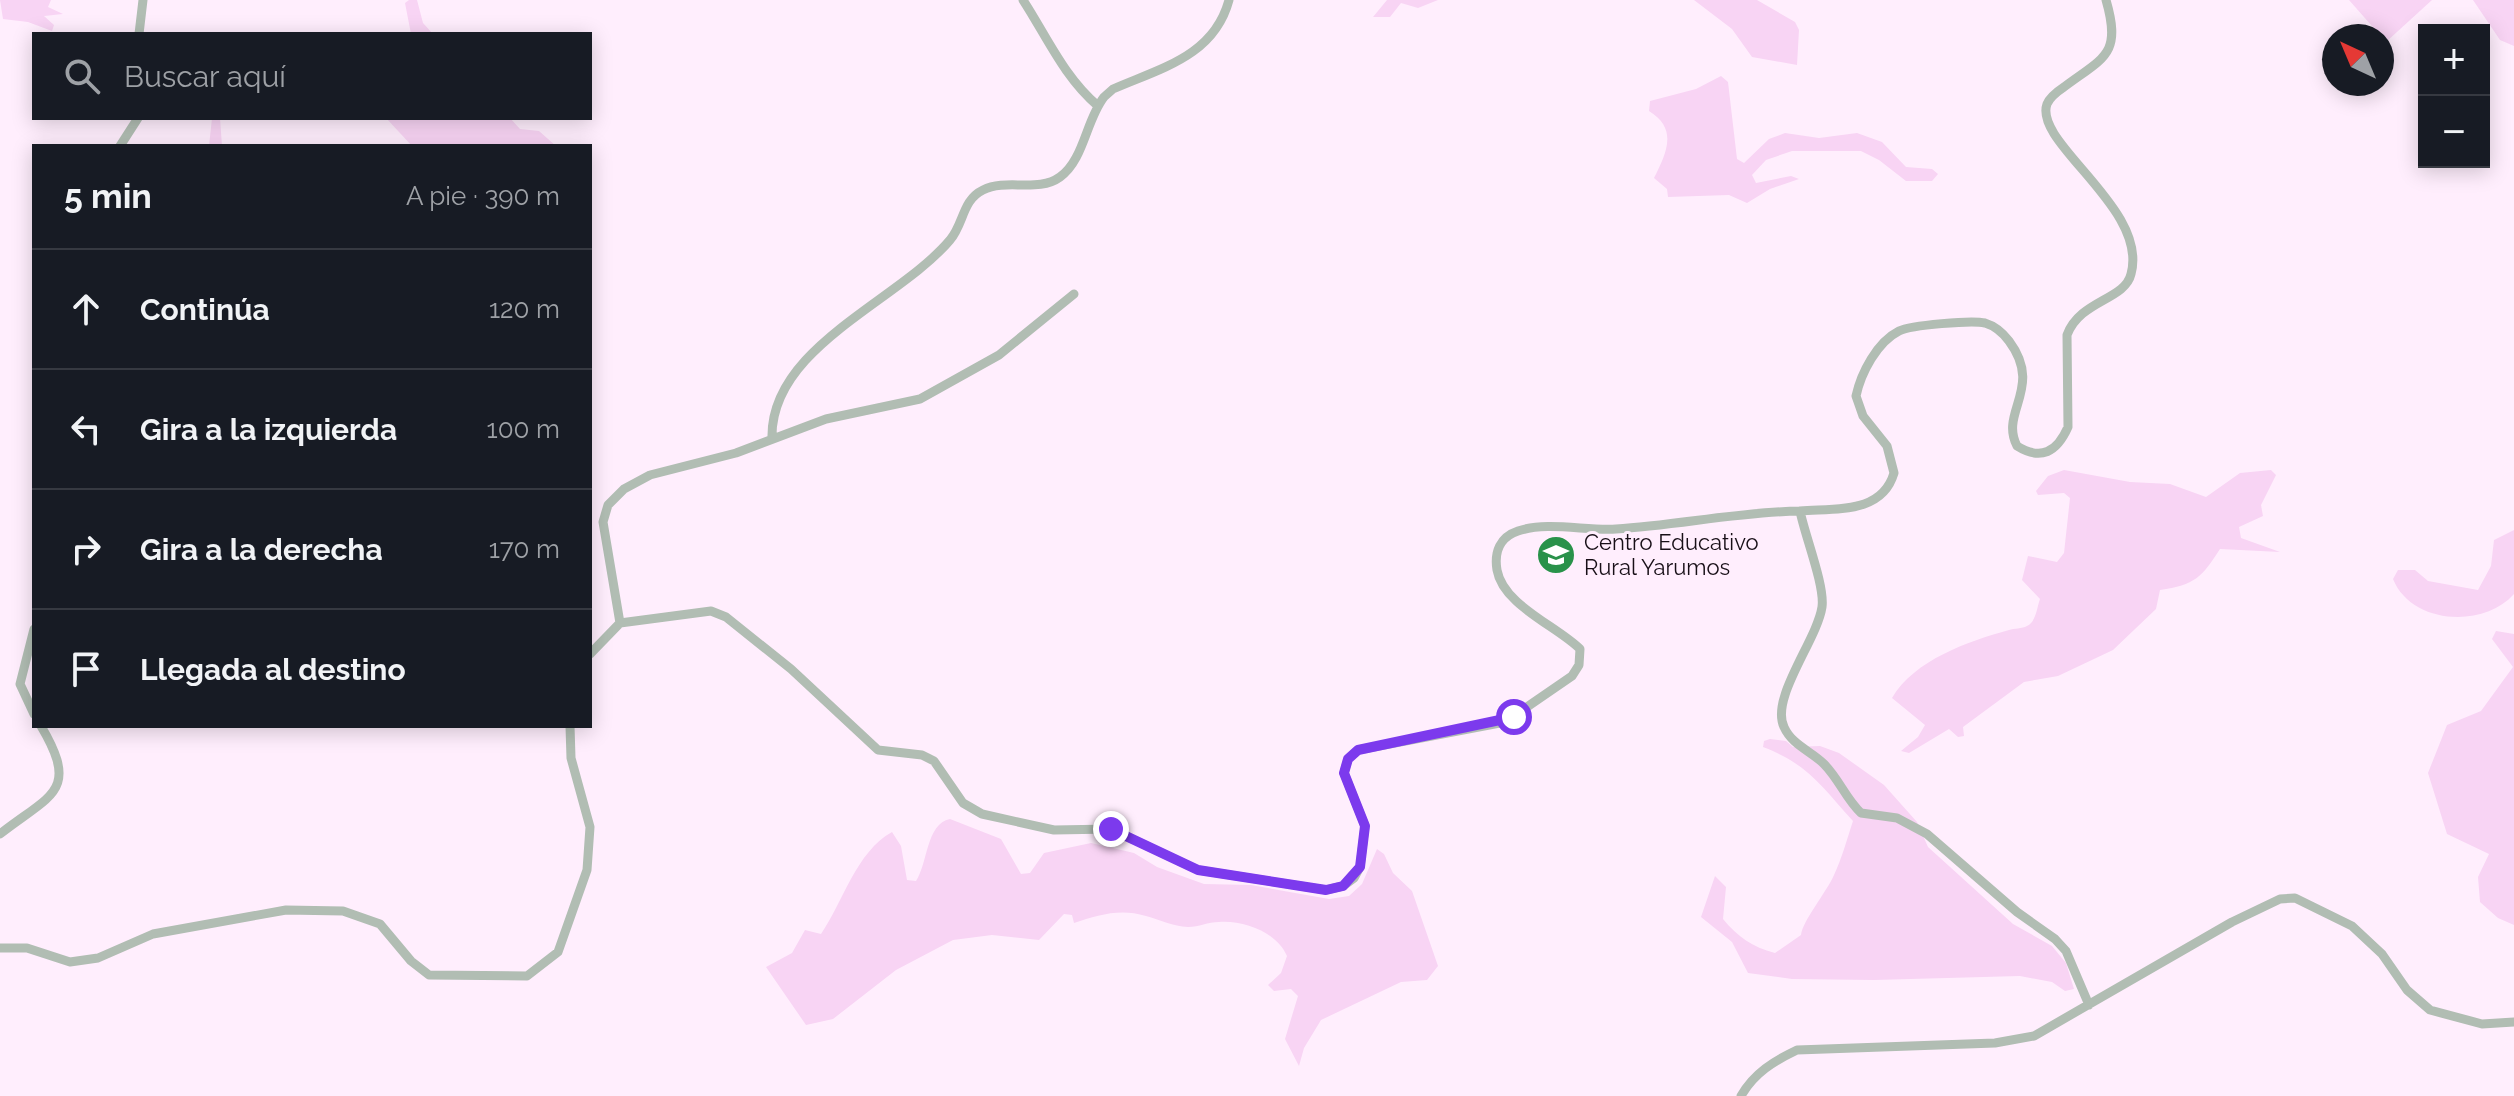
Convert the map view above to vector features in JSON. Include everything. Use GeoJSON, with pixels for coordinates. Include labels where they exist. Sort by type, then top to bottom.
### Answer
{"type":"FeatureCollection","features":[{"type":"Feature","properties":{"kind":"street"},"geometry":{"type":"LineString","coordinates":[[139,32],[143,0]]}},
{"type":"Feature","properties":{"kind":"street"},"geometry":{"type":"LineString","coordinates":[[1023,0],[1062,66],[1098,106]]}},
{"type":"Feature","properties":{"kind":"street"},"geometry":{"type":"LineString","coordinates":[[772,438],[772,416],[780,395],[829,337],[908,278],[950,240],[968,203],[977,194],[997,185],[1042,184],[1060,177],[1070,166],[1098,106],[1113,89],[1204,46],[1220,26],[1229,0]]}},
{"type":"Feature","properties":{"kind":"street"},"geometry":{"type":"LineString","coordinates":[[592,652],[620,623],[697,610],[726,617],[791,669],[878,750],[922,755],[934,761],[963,803],[982,814],[1054,830],[1111,829],[1198,870],[1326,890],[1354,878],[1360,867],[1366,839],[1365,826],[1344,773],[1348,759],[1358,750],[1505,722],[1560,687],[1579,665],[1580,649],[1531,614],[1497,574],[1496,555],[1502,540],[1519,531],[1616,529],[1869,505],[1891,485],[1894,473],[1887,446],[1863,416],[1856,396],[1880,346],[1901,329],[1974,322],[1997,328],[2010,342],[2023,366],[2025,382],[2012,428],[2017,446],[2034,455],[2047,454],[2063,438],[2068,427],[2067,335],[2071,324],[2077,314],[2124,287],[2131,277],[2133,265],[2112,203],[2069,157],[2047,118],[2047,105],[2054,94],[2107,55],[2113,42],[2113,25],[2106,0]]}},
{"type":"Feature","properties":{"kind":"street"},"geometry":{"type":"LineString","coordinates":[[121,144],[137,120]]}},
{"type":"Feature","properties":{"kind":"street"},"geometry":{"type":"LineString","coordinates":[[620,623],[603,529],[604,515],[611,500],[641,479],[736,453],[826,419],[897,406],[933,393],[999,355],[1074,294]]}},
{"type":"Feature","properties":{"kind":"street"},"geometry":{"type":"LineString","coordinates":[[1800,511],[1823,604],[1807,653],[1783,697],[1780,714],[1784,727],[1794,741],[1824,764],[1861,813],[1897,818],[1927,834],[2017,912],[2055,939],[2066,951],[2089,1005]]}},
{"type":"Feature","properties":{"kind":"street"},"geometry":{"type":"LineString","coordinates":[[32,637],[20,684],[32,710]]}},
{"type":"Feature","properties":{"kind":"street"},"geometry":{"type":"LineString","coordinates":[[0,834],[52,793],[62,779],[61,765],[42,728]]}},
{"type":"Feature","properties":{"kind":"street"},"geometry":{"type":"LineString","coordinates":[[0,948],[27,948],[70,962],[98,958],[153,934],[286,910],[343,911],[380,924],[411,961],[429,975],[527,976],[558,952],[587,870],[590,827],[571,758],[570,728]]}},
{"type":"Feature","properties":{"kind":"street"},"geometry":{"type":"LineString","coordinates":[[1741,1096],[1754,1078],[1774,1061],[1797,1050],[2013,1042],[2034,1036],[2232,922],[2280,899],[2295,898],[2352,926],[2382,954],[2407,990],[2430,1010],[2482,1024],[2514,1022]]}},
{"type":"Feature","properties":{"kind":"shaded area"},"geometry":{"type":"Polygon","coordinates":[[[0,0],[51,0],[48,7],[63,14],[44,16],[54,25],[52,31],[28,22],[3,19],[0,0]]]}},
{"type":"Feature","properties":{"kind":"shaded area"},"geometry":{"type":"Polygon","coordinates":[[[417,0],[423,23],[431,32],[411,32],[405,3],[417,0]]]}},
{"type":"Feature","properties":{"kind":"shaded area"},"geometry":{"type":"Polygon","coordinates":[[[1387,0],[1438,0],[1418,8],[1401,3],[1390,17],[1373,17],[1387,0]]]}},
{"type":"Feature","properties":{"kind":"shaded area"},"geometry":{"type":"Polygon","coordinates":[[[1694,0],[1757,0],[1795,22],[1799,30],[1797,65],[1752,57],[1732,29],[1694,0]]]}},
{"type":"Feature","properties":{"kind":"shaded area"},"geometry":{"type":"Polygon","coordinates":[[[2349,0],[2432,0],[2394,35],[2394,24],[2370,24],[2349,0]]]}},
{"type":"Feature","properties":{"kind":"shaded area"},"geometry":{"type":"Polygon","coordinates":[[[2473,0],[2514,0],[2514,46],[2500,40],[2473,0]]]}},
{"type":"Feature","properties":{"kind":"shaded area"},"geometry":{"type":"Polygon","coordinates":[[[1721,76],[1728,82],[1737,159],[1744,163],[1769,139],[1785,133],[1819,138],[1857,133],[1882,142],[1906,167],[1932,169],[1938,174],[1932,181],[1906,181],[1879,160],[1861,151],[1792,151],[1766,160],[1752,175],[1756,183],[1791,176],[1799,179],[1770,189],[1747,203],[1729,195],[1668,197],[1667,189],[1654,178],[1666,150],[1667,133],[1664,125],[1649,111],[1650,101],[1696,89],[1721,76]]]}},
{"type":"Feature","properties":{"kind":"shaded area"},"geometry":{"type":"Polygon","coordinates":[[[212,120],[220,120],[222,144],[209,144],[212,120]]]}},
{"type":"Feature","properties":{"kind":"shaded area"},"geometry":{"type":"Polygon","coordinates":[[[388,120],[512,120],[520,129],[539,131],[554,144],[410,144],[388,120]]]}},
{"type":"Feature","properties":{"kind":"shaded area"},"geometry":{"type":"Polygon","coordinates":[[[2064,470],[2130,482],[2170,484],[2206,497],[2240,473],[2271,470],[2276,475],[2261,505],[2263,516],[2239,527],[2241,538],[2280,552],[2220,549],[2196,578],[2160,590],[2156,609],[2113,650],[2058,676],[2024,682],[1963,727],[1964,736],[1958,737],[1949,729],[1909,753],[1901,751],[1918,737],[1925,725],[1892,698],[1914,673],[1944,654],[1977,640],[2025,627],[2032,621],[2040,599],[2022,580],[2028,556],[2057,562],[2064,553],[2070,498],[2064,493],[2038,495],[2036,491],[2048,476],[2064,470]]]}},
{"type":"Feature","properties":{"kind":"shaded area"},"geometry":{"type":"Polygon","coordinates":[[[2514,530],[2514,594],[2485,613],[2449,616],[2431,613],[2402,594],[2393,579],[2398,570],[2415,570],[2428,581],[2478,590],[2491,566],[2494,540],[2514,530]]]}},
{"type":"Feature","properties":{"kind":"shaded area"},"geometry":{"type":"Polygon","coordinates":[[[2496,631],[2514,634],[2514,925],[2498,918],[2480,902],[2478,877],[2489,854],[2447,834],[2428,773],[2447,725],[2481,711],[2513,667],[2492,639],[2496,631]]]}},
{"type":"Feature","properties":{"kind":"shaded area"},"geometry":{"type":"Polygon","coordinates":[[[1764,741],[1786,741],[1793,747],[1820,746],[1839,753],[1884,785],[1917,822],[1928,847],[2013,924],[2052,946],[2066,963],[2074,989],[2065,991],[2052,982],[2020,976],[1874,980],[1792,979],[1748,973],[1732,942],[1701,917],[1715,876],[1726,887],[1723,919],[1746,940],[1775,953],[1801,935],[1834,875],[1853,821],[1803,769],[1763,747],[1764,741]]]}},
{"type":"Feature","properties":{"kind":"shaded area"},"geometry":{"type":"Polygon","coordinates":[[[950,819],[1001,839],[1021,874],[1030,873],[1044,853],[1091,843],[1134,853],[1157,867],[1204,884],[1251,885],[1329,899],[1349,896],[1362,884],[1377,849],[1384,854],[1393,873],[1412,891],[1438,966],[1427,980],[1401,982],[1321,1020],[1304,1048],[1299,1066],[1285,1039],[1298,996],[1291,989],[1274,991],[1268,985],[1281,973],[1287,956],[1276,940],[1258,929],[1238,923],[1215,922],[1188,927],[1127,913],[1100,915],[1074,923],[1072,915],[1064,914],[1039,940],[992,935],[953,940],[896,970],[833,1019],[806,1025],[766,967],[792,953],[805,930],[821,934],[869,852],[892,832],[901,846],[907,880],[916,881],[936,828],[950,819]]]}},
{"type":"Feature","properties":{"kind":"place","name":"Centro Educativo Rural Yarumos"},"geometry":{"type":"Point","coordinates":[1556,555]}},
{"type":"Feature","properties":{"kind":"route"},"geometry":{"type":"LineString","coordinates":[[1111,829],[1198,870],[1326,890],[1343,886],[1354,878],[1360,867],[1366,839],[1365,826],[1344,773],[1348,759],[1358,750],[1505,722],[1514,717]]}}]}
